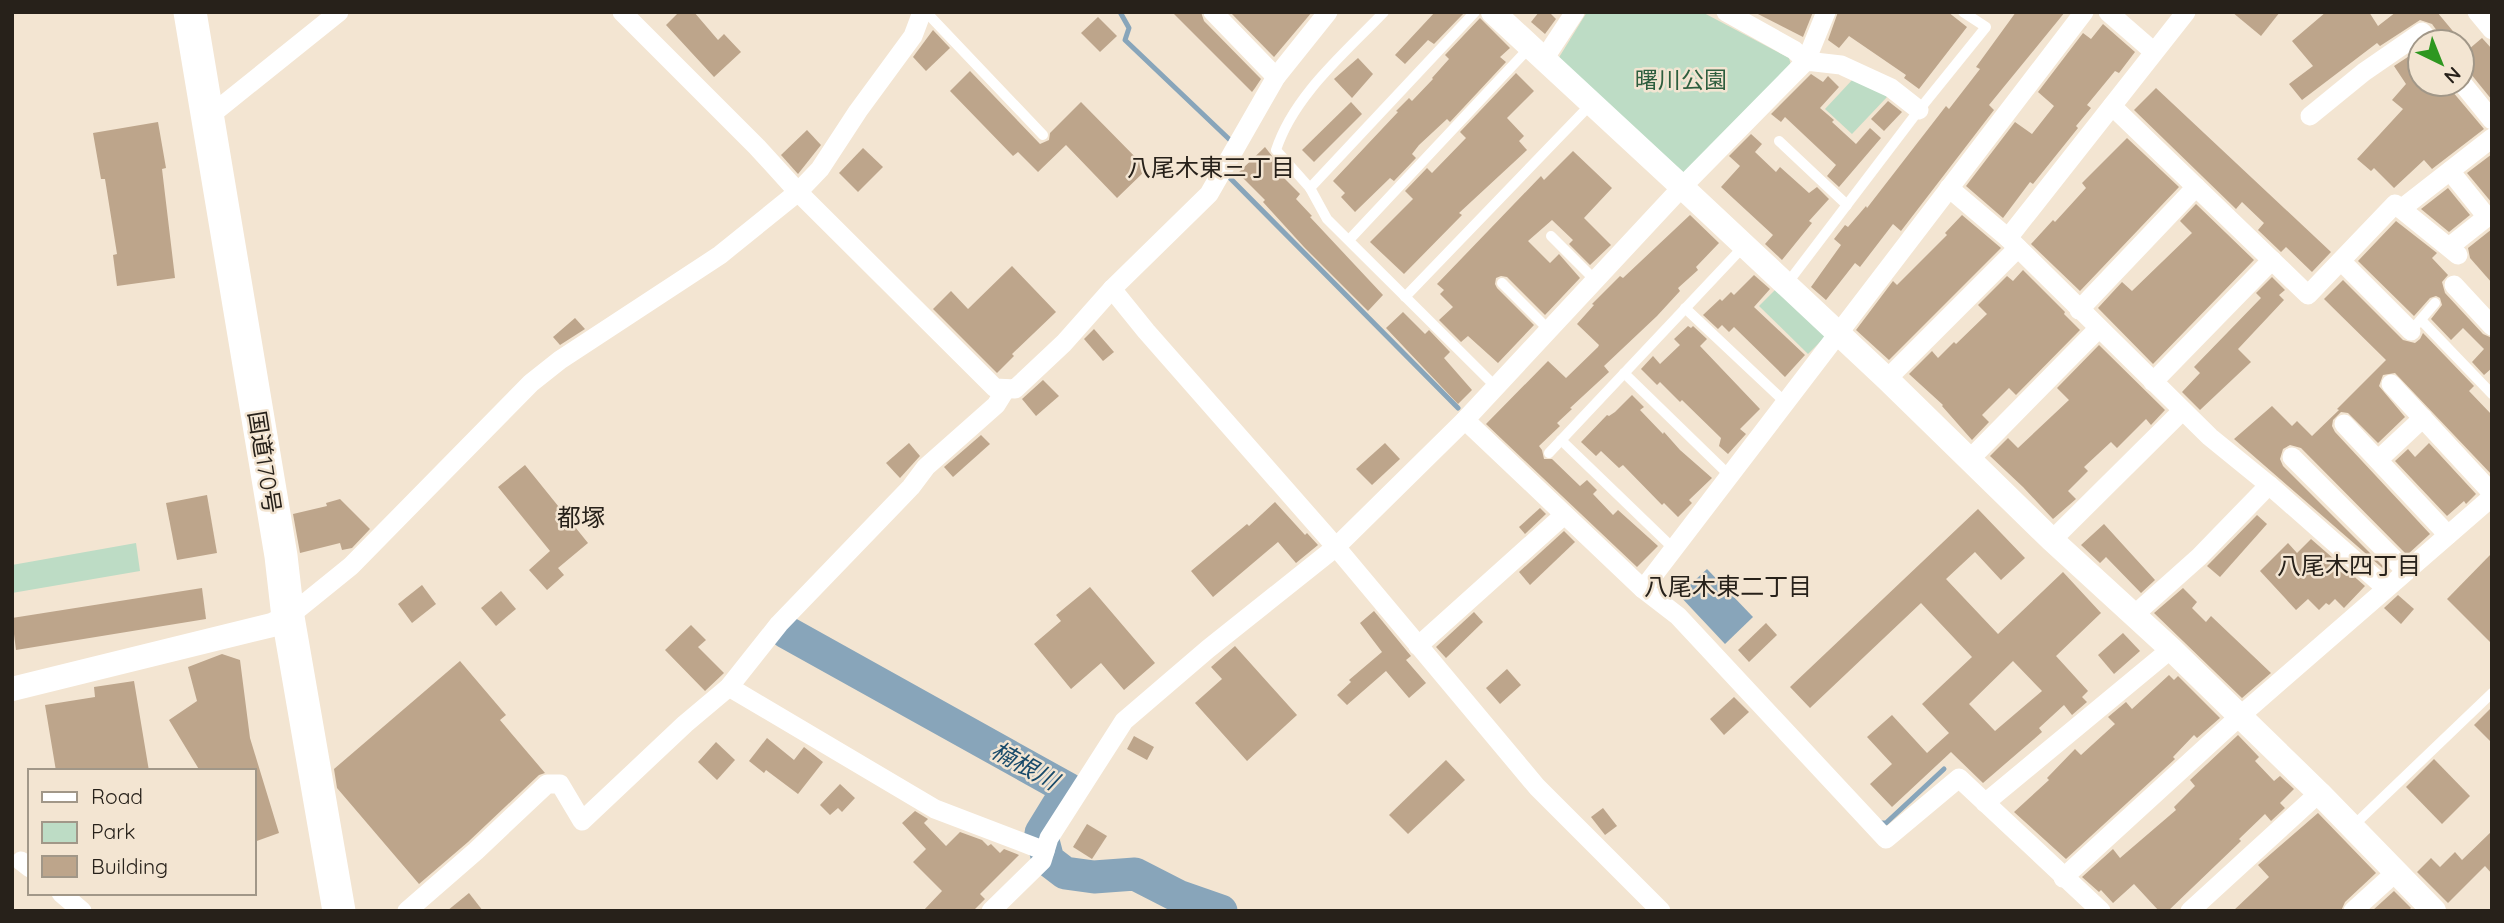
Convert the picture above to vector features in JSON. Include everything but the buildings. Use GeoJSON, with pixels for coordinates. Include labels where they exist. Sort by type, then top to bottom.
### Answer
{"type":"FeatureCollection","features":[{"type":"Feature","properties":{"kind":"highway","name":"国道170号"},"geometry":{"type":"LineString","coordinates":[[170,12],[280,621],[339,911]]}},
{"type":"Feature","properties":{"kind":"highway","name":"国道170号"},"geometry":{"type":"LineString","coordinates":[[190,12],[281,556],[280,621],[319,911]]}},
{"type":"Feature","properties":{"kind":"street"},"geometry":{"type":"LineString","coordinates":[[207,118],[339,12]]}},
{"type":"Feature","properties":{"kind":"street"},"geometry":{"type":"LineString","coordinates":[[622,12],[995,388],[1006,389],[1015,389],[1064,343],[1112,289],[1209,194],[1276,77],[1328,12]]}},
{"type":"Feature","properties":{"kind":"street"},"geometry":{"type":"LineString","coordinates":[[12,689],[280,621],[351,566],[531,383],[560,360],[720,255],[798,192],[820,169],[913,36],[924,12]]}},
{"type":"Feature","properties":{"kind":"street"},"geometry":{"type":"LineString","coordinates":[[1213,12],[1276,77]]}},
{"type":"Feature","properties":{"kind":"street"},"geometry":{"type":"LineString","coordinates":[[1493,12],[1887,379],[2052,540],[2171,649],[2319,793],[2434,911]]}},
{"type":"Feature","properties":{"kind":"street"},"geometry":{"type":"LineString","coordinates":[[1537,53],[1575,12]]}},
{"type":"Feature","properties":{"kind":"street"},"geometry":{"type":"LineString","coordinates":[[1726,12],[1794,50],[1806,61],[1841,65],[1891,88],[1919,110]]}},
{"type":"Feature","properties":{"kind":"street"},"geometry":{"type":"LineString","coordinates":[[991,911],[1042,861],[1049,838],[1124,721],[1208,649],[1336,547],[1465,420],[1682,187],[1806,61],[1826,12]]}},
{"type":"Feature","properties":{"kind":"street"},"geometry":{"type":"LineString","coordinates":[[1643,589],[2084,12]]}},
{"type":"Feature","properties":{"kind":"street"},"geometry":{"type":"LineString","coordinates":[[2108,12],[2154,52]]}},
{"type":"Feature","properties":{"kind":"street"},"geometry":{"type":"LineString","coordinates":[[1887,379],[2013,243],[2112,106],[2186,12]]}},
{"type":"Feature","properties":{"kind":"street"},"geometry":{"type":"LineString","coordinates":[[2477,12],[2492,30]]}},
{"type":"Feature","properties":{"kind":"street"},"geometry":{"type":"LineString","coordinates":[[2310,116],[2364,72],[2406,44]]}},
{"type":"Feature","properties":{"kind":"street"},"geometry":{"type":"LineString","coordinates":[[2474,98],[2492,120]]}},
{"type":"Feature","properties":{"kind":"street"},"geometry":{"type":"LineString","coordinates":[[2112,106],[2308,295],[2395,204],[2454,251],[2487,218],[2450,171]]}},
{"type":"Feature","properties":{"kind":"street"},"geometry":{"type":"LineString","coordinates":[[2401,209],[2492,138]]}},
{"type":"Feature","properties":{"kind":"street"},"geometry":{"type":"LineString","coordinates":[[2079,310],[2196,187]]}},
{"type":"Feature","properties":{"kind":"street"},"geometry":{"type":"LineString","coordinates":[[1949,188],[2013,243],[2210,438],[2269,485],[2386,588]]}},
{"type":"Feature","properties":{"kind":"street"},"geometry":{"type":"LineString","coordinates":[[2153,382],[2272,260]]}},
{"type":"Feature","properties":{"kind":"street"},"geometry":{"type":"LineString","coordinates":[[2341,261],[2414,328]]}},
{"type":"Feature","properties":{"kind":"street"},"geometry":{"type":"LineString","coordinates":[[2454,285],[2492,326]]}},
{"type":"Feature","properties":{"kind":"street"},"geometry":{"type":"LineString","coordinates":[[1112,289],[1336,547],[1537,787],[1661,911]]}},
{"type":"Feature","properties":{"kind":"street"},"geometry":{"type":"LineString","coordinates":[[1970,458],[2098,329]]}},
{"type":"Feature","properties":{"kind":"street"},"geometry":{"type":"LineString","coordinates":[[2063,878],[2240,716],[2492,495],[2391,384]]}},
{"type":"Feature","properties":{"kind":"street"},"geometry":{"type":"LineString","coordinates":[[407,911],[547,784],[560,784],[583,821],[685,724],[729,687],[779,624],[911,487],[926,467],[996,405],[1006,389]]}},
{"type":"Feature","properties":{"kind":"street"},"geometry":{"type":"LineString","coordinates":[[2052,540],[2182,411]]}},
{"type":"Feature","properties":{"kind":"street"},"geometry":{"type":"LineString","coordinates":[[2378,460],[2423,418]]}},
{"type":"Feature","properties":{"kind":"street"},"geometry":{"type":"LineString","coordinates":[[1465,420],[1643,589],[1678,616],[1886,839],[1959,778],[2101,911]]}},
{"type":"Feature","properties":{"kind":"street"},"geometry":{"type":"LineString","coordinates":[[2344,424],[2448,535]]}},
{"type":"Feature","properties":{"kind":"street"},"geometry":{"type":"LineString","coordinates":[[2292,457],[2406,571]]}},
{"type":"Feature","properties":{"kind":"street"},"geometry":{"type":"LineString","coordinates":[[2134,615],[2199,557],[2269,485]]}},
{"type":"Feature","properties":{"kind":"street"},"geometry":{"type":"LineString","coordinates":[[1418,646],[1564,515]]}},
{"type":"Feature","properties":{"kind":"street"},"geometry":{"type":"LineString","coordinates":[[1985,803],[2171,649]]}},
{"type":"Feature","properties":{"kind":"street"},"geometry":{"type":"LineString","coordinates":[[729,687],[935,809],[1045,851]]}},
{"type":"Feature","properties":{"kind":"street"},"geometry":{"type":"LineString","coordinates":[[2190,911],[2319,793]]}},
{"type":"Feature","properties":{"kind":"street"},"geometry":{"type":"LineString","coordinates":[[2353,911],[2396,872]]}},
{"type":"Feature","properties":{"kind":"street"},"geometry":{"type":"LineString","coordinates":[[63,895],[82,911]]}},
{"type":"Feature","properties":{"kind":"lane"},"geometry":{"type":"LineString","coordinates":[[924,12],[1043,135]]}},
{"type":"Feature","properties":{"kind":"lane"},"geometry":{"type":"LineString","coordinates":[[1384,12],[1310,89],[1282,133],[1276,150],[1310,188],[1327,219],[1496,387]]}},
{"type":"Feature","properties":{"kind":"lane"},"geometry":{"type":"LineString","coordinates":[[1310,188],[1475,12]]}},
{"type":"Feature","properties":{"kind":"lane"},"geometry":{"type":"LineString","coordinates":[[1785,285],[1986,27],[1963,12]]}},
{"type":"Feature","properties":{"kind":"lane"},"geometry":{"type":"LineString","coordinates":[[1349,240],[1537,53]]}},
{"type":"Feature","properties":{"kind":"lane"},"geometry":{"type":"LineString","coordinates":[[1405,297],[1592,103]]}},
{"type":"Feature","properties":{"kind":"lane"},"geometry":{"type":"LineString","coordinates":[[1779,142],[1847,205]]}},
{"type":"Feature","properties":{"kind":"lane"},"geometry":{"type":"LineString","coordinates":[[1551,236],[1595,280]]}},
{"type":"Feature","properties":{"kind":"lane"},"geometry":{"type":"LineString","coordinates":[[1549,453],[1744,246]]}},
{"type":"Feature","properties":{"kind":"lane"},"geometry":{"type":"LineString","coordinates":[[1502,283],[1549,330]]}},
{"type":"Feature","properties":{"kind":"lane"},"geometry":{"type":"LineString","coordinates":[[2435,303],[2414,328],[2492,394]]}},
{"type":"Feature","properties":{"kind":"lane"},"geometry":{"type":"LineString","coordinates":[[1685,308],[1786,403]]}},
{"type":"Feature","properties":{"kind":"lane"},"geometry":{"type":"LineString","coordinates":[[1624,373],[1730,476]]}},
{"type":"Feature","properties":{"kind":"lane"},"geometry":{"type":"LineString","coordinates":[[1561,440],[1674,549]]}},
{"type":"Feature","properties":{"kind":"lane"},"geometry":{"type":"LineString","coordinates":[[2352,827],[2492,693]]}},
{"type":"Feature","properties":{"kind":"green space","name":"曙川公園"},"geometry":{"type":"Polygon","coordinates":[[[1587,12],[1702,12],[1789,58],[1791,65],[1684,173],[1558,59],[1587,12]]]}},
{"type":"Feature","properties":{"kind":"green space"},"geometry":{"type":"Polygon","coordinates":[[[1854,78],[1877,88],[1887,97],[1852,134],[1825,109],[1854,78]]]}},
{"type":"Feature","properties":{"kind":"green space"},"geometry":{"type":"Polygon","coordinates":[[[1777,288],[1826,336],[1808,354],[1759,306],[1777,288]]]}},
{"type":"Feature","properties":{"kind":"green space"},"geometry":{"type":"Polygon","coordinates":[[[136,543],[140,571],[12,593],[12,565],[136,543]]]}},
{"type":"Feature","properties":{"kind":"water"},"geometry":{"type":"Polygon","coordinates":[[[1707,569],[1753,617],[1725,644],[1679,595],[1707,569]]]}},
{"type":"Feature","properties":{"kind":"waterway"},"geometry":{"type":"LineString","coordinates":[[1120,12],[1129,28],[1125,40],[1230,140]]}},
{"type":"Feature","properties":{"kind":"waterway"},"geometry":{"type":"LineString","coordinates":[[1226,174],[1458,408]]}},
{"type":"Feature","properties":{"kind":"waterway","name":"楠根川"},"geometry":{"type":"LineString","coordinates":[[786,632],[1068,789],[1041,833],[1048,860],[1065,873],[1094,877],[1135,874],[1178,896],[1221,911]]}},
{"type":"Feature","properties":{"kind":"waterway"},"geometry":{"type":"LineString","coordinates":[[1879,823],[1886,823],[1944,769]]}},
{"type":"Feature","properties":{"kind":"district","name":"八尾木東三丁目"},"geometry":{"type":"Point","coordinates":[1211,167]}},
{"type":"Feature","properties":{"kind":"district","name":"都塚"},"geometry":{"type":"Point","coordinates":[581,517]}},
{"type":"Feature","properties":{"kind":"district","name":"八尾木四丁目"},"geometry":{"type":"Point","coordinates":[2349,565]}},
{"type":"Feature","properties":{"kind":"district","name":"八尾木東二丁目"},"geometry":{"type":"Point","coordinates":[1728,586]}}]}
